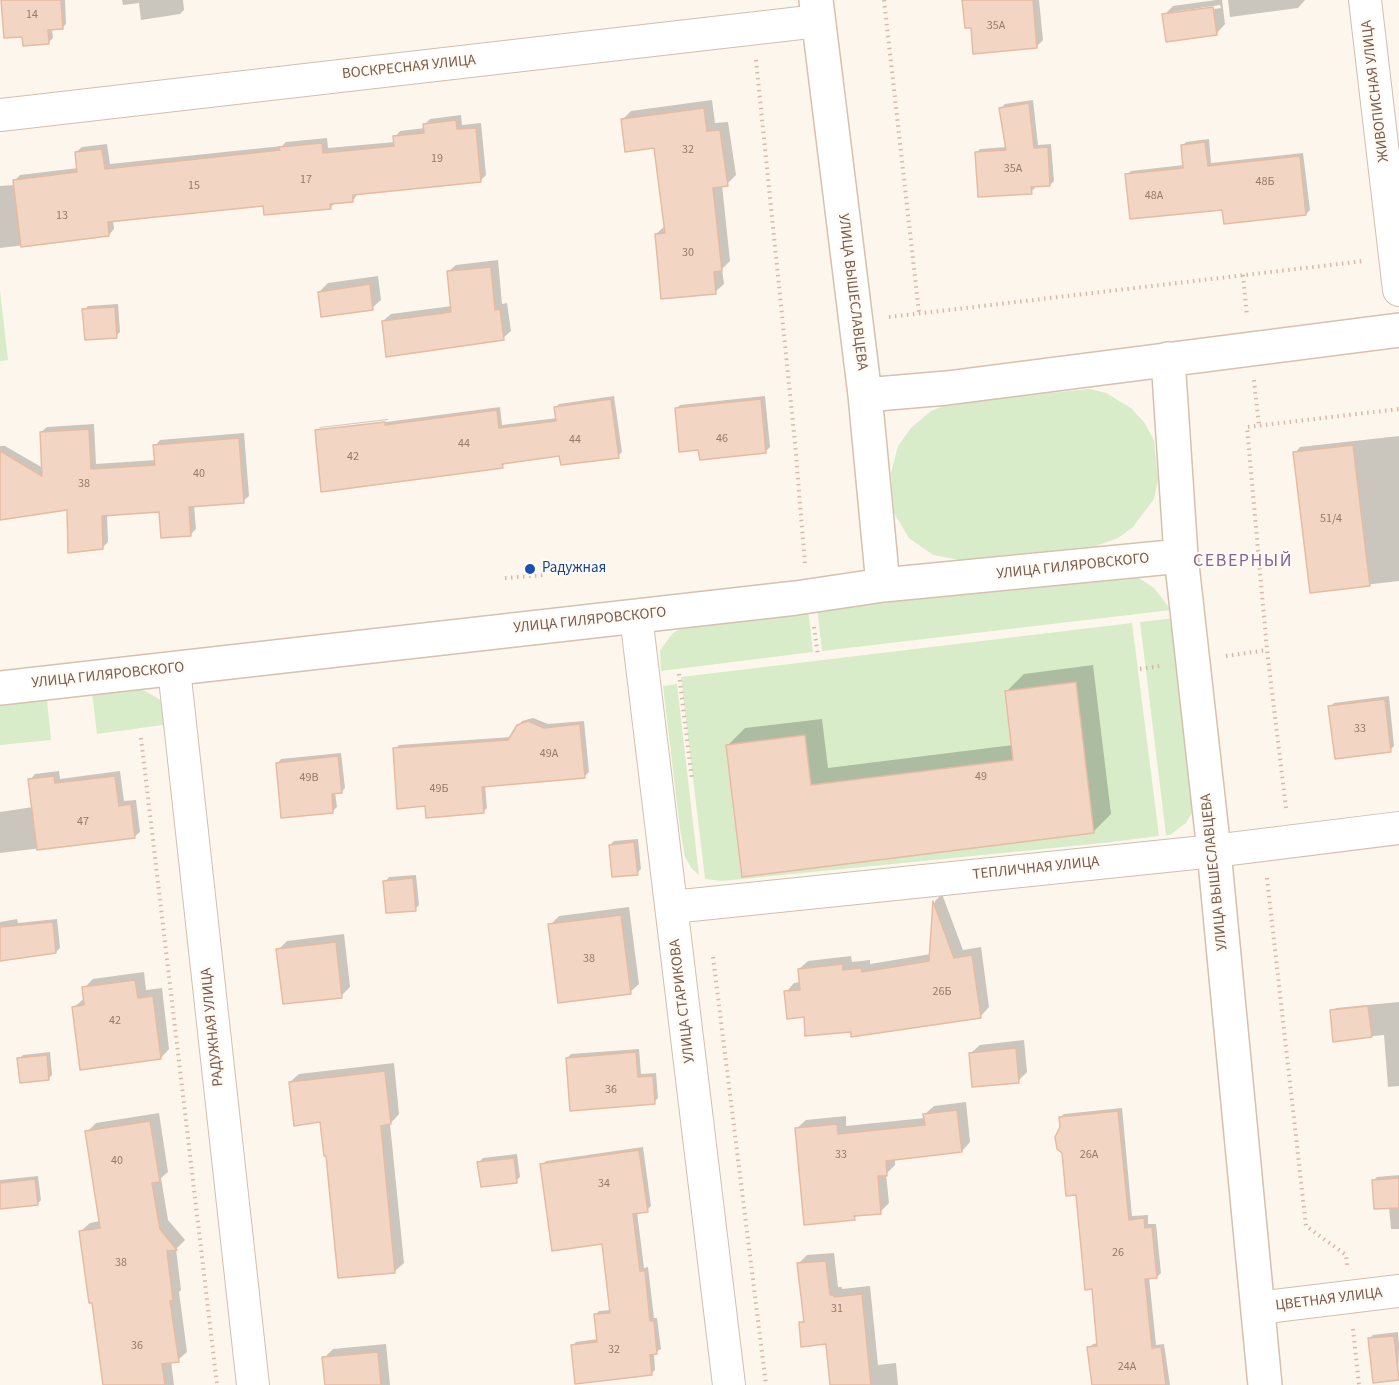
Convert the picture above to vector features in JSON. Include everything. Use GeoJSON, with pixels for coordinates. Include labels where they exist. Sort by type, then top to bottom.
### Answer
{"type":"FeatureCollection","features":[{"type":"Feature","properties":{"kind":"street","name":"ЖИВОПИСНАЯ УЛИЦА"},"geometry":{"type":"LineString","coordinates":[[1365,0],[1399,290]]}},
{"type":"Feature","properties":{"kind":"street","name":"ВОСКРЕСНАЯ УЛИЦА"},"geometry":{"type":"LineString","coordinates":[[0,115],[817,10]]}},
{"type":"Feature","properties":{"kind":"street","name":"УЛИЦА ВЫШЕСЛАВЦЕВА"},"geometry":{"type":"LineString","coordinates":[[817,10],[865,395],[884,585]]}},
{"type":"Feature","properties":{"kind":"street"},"geometry":{"type":"LineString","coordinates":[[865,395],[959,386],[1399,330]]}},
{"type":"Feature","properties":{"kind":"street","name":"УЛИЦА ВЫШЕСЛАВЦЕВА"},"geometry":{"type":"LineString","coordinates":[[1168,359],[1181,556],[1214,851],[1265,1385]]}},
{"type":"Feature","properties":{"kind":"street","name":"УЛИЦА ГИЛЯРОВСКОГО"},"geometry":{"type":"LineString","coordinates":[[0,688],[808,597],[884,585],[1181,556]]}},
{"type":"Feature","properties":{"kind":"street","name":"УЛИЦА СТАРИКОВА"},"geometry":{"type":"LineString","coordinates":[[636,616],[729,1385]]}},
{"type":"Feature","properties":{"kind":"street","name":"РАДУЖНАЯ УЛИЦА"},"geometry":{"type":"LineString","coordinates":[[174,669],[253,1385]]}},
{"type":"Feature","properties":{"kind":"street","name":"ТЕПЛИЧНАЯ УЛИЦА"},"geometry":{"type":"LineString","coordinates":[[672,907],[1214,851],[1399,828]]}},
{"type":"Feature","properties":{"kind":"street","name":"ЦВЕТНАЯ УЛИЦА"},"geometry":{"type":"LineString","coordinates":[[1258,1308],[1399,1291]]}},
{"type":"Feature","properties":{"kind":"path"},"geometry":{"type":"LineString","coordinates":[[884,0],[919,313]]}},
{"type":"Feature","properties":{"kind":"path"},"geometry":{"type":"LineString","coordinates":[[755,53],[795,443],[808,597],[818,656]]}},
{"type":"Feature","properties":{"kind":"path"},"geometry":{"type":"LineString","coordinates":[[855,321],[1395,257]]}},
{"type":"Feature","properties":{"kind":"path"},"geometry":{"type":"LineString","coordinates":[[1347,1272],[1346,1255],[1306,1226],[1263,844],[1287,807],[1267,650],[1247,427],[1399,409]]}},
{"type":"Feature","properties":{"kind":"path"},"geometry":{"type":"LineString","coordinates":[[505,578],[543,574]]}},
{"type":"Feature","properties":{"kind":"path"},"geometry":{"type":"LineString","coordinates":[[679,674],[693,788]]}},
{"type":"Feature","properties":{"kind":"path"},"geometry":{"type":"LineString","coordinates":[[141,738],[217,1385]]}},
{"type":"Feature","properties":{"kind":"path"},"geometry":{"type":"LineString","coordinates":[[706,903],[766,1385]]}},
{"type":"Feature","properties":{"kind":"path"},"geometry":{"type":"LineString","coordinates":[[1353,1332],[1359,1385]]}},
{"type":"Feature","properties":{"kind":"green space"},"geometry":{"type":"Polygon","coordinates":[[[0,290],[8,360],[0,361],[0,290]]]}},
{"type":"Feature","properties":{"kind":"green space"},"geometry":{"type":"Polygon","coordinates":[[[1090,389],[1106,393],[1131,408],[1144,422],[1154,440],[1158,480],[1154,499],[1133,527],[1118,538],[1096,546],[959,560],[933,555],[909,538],[894,513],[891,473],[898,446],[911,428],[931,411],[950,403],[1090,389]]]}},
{"type":"Feature","properties":{"kind":"green space"},"geometry":{"type":"Polygon","coordinates":[[[1136,576],[1154,588],[1171,610],[822,651],[817,608],[1136,576]]]}},
{"type":"Feature","properties":{"kind":"green space"},"geometry":{"type":"Polygon","coordinates":[[[808,609],[813,652],[661,671],[660,651],[673,633],[687,625],[808,609]]]}},
{"type":"Feature","properties":{"kind":"green space"},"geometry":{"type":"Polygon","coordinates":[[[1175,618],[1198,797],[1186,823],[1170,835],[1166,835],[1140,622],[1175,618]]]}},
{"type":"Feature","properties":{"kind":"green space"},"geometry":{"type":"Polygon","coordinates":[[[1132,623],[1159,836],[722,881],[705,879],[681,677],[1132,623]]]}},
{"type":"Feature","properties":{"kind":"green space"},"geometry":{"type":"Polygon","coordinates":[[[677,684],[699,875],[692,869],[685,857],[663,686],[677,684]]]}},
{"type":"Feature","properties":{"kind":"green space"},"geometry":{"type":"Polygon","coordinates":[[[138,687],[159,699],[165,708],[170,724],[97,734],[92,693],[138,687]]]}},
{"type":"Feature","properties":{"kind":"green space"},"geometry":{"type":"Polygon","coordinates":[[[47,700],[51,740],[0,745],[0,705],[47,700]]]}},
{"type":"Feature","properties":{"kind":"building"},"geometry":{"type":"Polygon","coordinates":[[[1,0],[61,0],[63,29],[48,30],[49,44],[23,46],[22,37],[4,38],[1,0]]]}},
{"type":"Feature","properties":{"kind":"building"},"geometry":{"type":"Polygon","coordinates":[[[962,0],[1033,0],[1037,48],[973,54],[971,28],[965,28],[962,0]]]}},
{"type":"Feature","properties":{"kind":"building"},"geometry":{"type":"Polygon","coordinates":[[[1213,7],[1217,35],[1166,42],[1162,14],[1213,7]]]}},
{"type":"Feature","properties":{"kind":"building"},"geometry":{"type":"Polygon","coordinates":[[[1029,103],[1034,148],[1048,147],[1050,186],[1031,187],[1032,194],[978,197],[975,152],[1006,150],[999,108],[1029,103]]]}},
{"type":"Feature","properties":{"kind":"building"},"geometry":{"type":"Polygon","coordinates":[[[704,108],[707,131],[720,130],[728,186],[713,188],[722,271],[714,272],[716,294],[661,299],[655,234],[665,233],[654,148],[625,152],[621,119],[704,108]]]}},
{"type":"Feature","properties":{"kind":"building"},"geometry":{"type":"Polygon","coordinates":[[[456,120],[457,129],[476,128],[481,182],[353,195],[353,202],[330,204],[331,209],[264,215],[263,206],[108,222],[109,236],[21,247],[13,180],[77,172],[75,152],[102,149],[105,169],[280,150],[279,147],[322,143],[323,153],[394,146],[393,136],[424,133],[423,124],[456,120]]]}},
{"type":"Feature","properties":{"kind":"building"},"geometry":{"type":"Polygon","coordinates":[[[1205,142],[1208,166],[1300,156],[1306,215],[1224,224],[1222,210],[1130,219],[1125,174],[1183,168],[1181,145],[1205,142]]]}},
{"type":"Feature","properties":{"kind":"building"},"geometry":{"type":"Polygon","coordinates":[[[491,267],[495,310],[500,309],[504,340],[386,357],[382,321],[451,312],[447,271],[491,267]]]}},
{"type":"Feature","properties":{"kind":"building"},"geometry":{"type":"Polygon","coordinates":[[[370,284],[373,310],[321,317],[318,292],[370,284]]]}},
{"type":"Feature","properties":{"kind":"building"},"geometry":{"type":"Polygon","coordinates":[[[115,307],[117,338],[85,340],[82,309],[115,307]]]}},
{"type":"Feature","properties":{"kind":"building"},"geometry":{"type":"Polygon","coordinates":[[[611,399],[619,458],[561,465],[559,456],[502,464],[503,468],[321,492],[315,430],[385,422],[385,425],[497,410],[499,428],[556,421],[554,407],[611,399]]]}},
{"type":"Feature","properties":{"kind":"building"},"geometry":{"type":"Polygon","coordinates":[[[761,399],[766,453],[700,460],[698,450],[679,452],[675,408],[761,399]]]}},
{"type":"Feature","properties":{"kind":"building"},"geometry":{"type":"Polygon","coordinates":[[[89,429],[91,469],[155,465],[153,445],[239,438],[244,503],[189,507],[191,536],[161,538],[159,512],[102,516],[103,549],[68,553],[67,510],[0,520],[0,451],[42,476],[40,432],[89,429]]]}},
{"type":"Feature","properties":{"kind":"building"},"geometry":{"type":"Polygon","coordinates":[[[1353,445],[1370,586],[1310,593],[1293,452],[1353,445]]]}},
{"type":"Feature","properties":{"kind":"building"},"geometry":{"type":"Polygon","coordinates":[[[1076,682],[1094,833],[742,877],[726,745],[805,735],[811,785],[1013,760],[1005,691],[1076,682]]]}},
{"type":"Feature","properties":{"kind":"building"},"geometry":{"type":"Polygon","coordinates":[[[1385,699],[1391,752],[1335,759],[1328,706],[1385,699]]]}},
{"type":"Feature","properties":{"kind":"building"},"geometry":{"type":"Polygon","coordinates":[[[528,721],[544,728],[580,724],[585,778],[482,787],[484,813],[426,818],[425,806],[397,809],[393,748],[508,740],[517,725],[528,721]]]}},
{"type":"Feature","properties":{"kind":"building"},"geometry":{"type":"Polygon","coordinates":[[[338,756],[342,793],[332,794],[333,813],[281,818],[276,763],[338,756]]]}},
{"type":"Feature","properties":{"kind":"building"},"geometry":{"type":"Polygon","coordinates":[[[54,776],[55,783],[115,776],[119,806],[131,804],[135,838],[37,850],[28,779],[54,776]]]}},
{"type":"Feature","properties":{"kind":"building"},"geometry":{"type":"Polygon","coordinates":[[[634,842],[638,875],[612,877],[609,845],[634,842]]]}},
{"type":"Feature","properties":{"kind":"building"},"geometry":{"type":"Polygon","coordinates":[[[413,878],[416,911],[386,913],[383,881],[413,878]]]}},
{"type":"Feature","properties":{"kind":"building"},"geometry":{"type":"Polygon","coordinates":[[[933,901],[954,958],[972,955],[981,1018],[851,1037],[851,1032],[805,1036],[804,1017],[787,1019],[784,991],[800,990],[798,969],[843,964],[843,970],[861,968],[862,972],[929,961],[933,901]]]}},
{"type":"Feature","properties":{"kind":"building"},"geometry":{"type":"Polygon","coordinates":[[[621,915],[631,994],[558,1003],[548,924],[621,915]]]}},
{"type":"Feature","properties":{"kind":"building"},"geometry":{"type":"Polygon","coordinates":[[[53,922],[56,953],[0,961],[0,927],[53,922]]]}},
{"type":"Feature","properties":{"kind":"building"},"geometry":{"type":"Polygon","coordinates":[[[336,942],[342,998],[283,1004],[276,949],[336,942]]]}},
{"type":"Feature","properties":{"kind":"building"},"geometry":{"type":"Polygon","coordinates":[[[135,980],[138,998],[153,996],[161,1059],[80,1070],[72,1007],[84,1005],[82,987],[135,980]]]}},
{"type":"Feature","properties":{"kind":"building"},"geometry":{"type":"Polygon","coordinates":[[[1368,1006],[1372,1037],[1333,1042],[1330,1010],[1368,1006]]]}},
{"type":"Feature","properties":{"kind":"building"},"geometry":{"type":"Polygon","coordinates":[[[1016,1048],[1019,1083],[972,1087],[969,1053],[1016,1048]]]}},
{"type":"Feature","properties":{"kind":"building"},"geometry":{"type":"Polygon","coordinates":[[[636,1052],[638,1077],[653,1076],[655,1104],[570,1111],[566,1058],[636,1052]]]}},
{"type":"Feature","properties":{"kind":"building"},"geometry":{"type":"Polygon","coordinates":[[[47,1055],[49,1080],[20,1083],[17,1058],[47,1055]]]}},
{"type":"Feature","properties":{"kind":"building"},"geometry":{"type":"Polygon","coordinates":[[[385,1071],[391,1124],[381,1126],[395,1273],[338,1278],[326,1156],[324,1156],[320,1122],[294,1126],[289,1082],[385,1071]]]}},
{"type":"Feature","properties":{"kind":"building"},"geometry":{"type":"Polygon","coordinates":[[[957,1110],[962,1152],[886,1161],[887,1176],[878,1176],[881,1214],[854,1216],[855,1220],[804,1225],[795,1128],[837,1124],[838,1134],[925,1125],[923,1114],[957,1110]]]}},
{"type":"Feature","properties":{"kind":"building"},"geometry":{"type":"Polygon","coordinates":[[[1118,1111],[1129,1220],[1144,1218],[1145,1228],[1152,1227],[1157,1278],[1145,1279],[1152,1348],[1161,1347],[1166,1385],[1092,1385],[1087,1347],[1097,1346],[1092,1289],[1085,1290],[1076,1195],[1066,1196],[1062,1153],[1057,1149],[1055,1137],[1060,1127],[1059,1117],[1118,1111]]]}},
{"type":"Feature","properties":{"kind":"building"},"geometry":{"type":"Polygon","coordinates":[[[150,1121],[160,1182],[152,1183],[160,1229],[177,1250],[167,1251],[173,1300],[170,1301],[179,1362],[162,1364],[165,1385],[103,1385],[79,1231],[100,1228],[85,1131],[150,1121]]]}},
{"type":"Feature","properties":{"kind":"building"},"geometry":{"type":"Polygon","coordinates":[[[639,1150],[648,1212],[633,1214],[640,1271],[645,1271],[650,1321],[654,1321],[657,1354],[650,1355],[652,1375],[575,1384],[571,1345],[597,1342],[594,1314],[610,1313],[602,1244],[552,1251],[540,1164],[639,1150]]]}},
{"type":"Feature","properties":{"kind":"building"},"geometry":{"type":"Polygon","coordinates":[[[514,1158],[517,1183],[481,1187],[477,1162],[514,1158]]]}},
{"type":"Feature","properties":{"kind":"building"},"geometry":{"type":"Polygon","coordinates":[[[1399,1178],[1399,1208],[1374,1209],[1372,1180],[1399,1178]]]}},
{"type":"Feature","properties":{"kind":"building"},"geometry":{"type":"Polygon","coordinates":[[[35,1179],[38,1205],[0,1209],[0,1183],[35,1179]]]}},
{"type":"Feature","properties":{"kind":"building"},"geometry":{"type":"Polygon","coordinates":[[[826,1261],[830,1295],[834,1297],[862,1294],[871,1385],[830,1385],[826,1344],[801,1347],[799,1322],[804,1322],[797,1263],[826,1261]]]}},
{"type":"Feature","properties":{"kind":"building"},"geometry":{"type":"Polygon","coordinates":[[[1394,1336],[1399,1380],[1373,1383],[1368,1338],[1394,1336]]]}},
{"type":"Feature","properties":{"kind":"building"},"geometry":{"type":"Polygon","coordinates":[[[378,1352],[381,1385],[325,1385],[322,1357],[378,1352]]]}},
{"type":"Feature","properties":{"kind":"place","name":"Радужная"},"geometry":{"type":"Point","coordinates":[530,569]}},
{"type":"Feature","properties":{"kind":"district","name":"СЕВЕРНЫЙ"},"geometry":{"type":"Point","coordinates":[1243,562]}}]}
